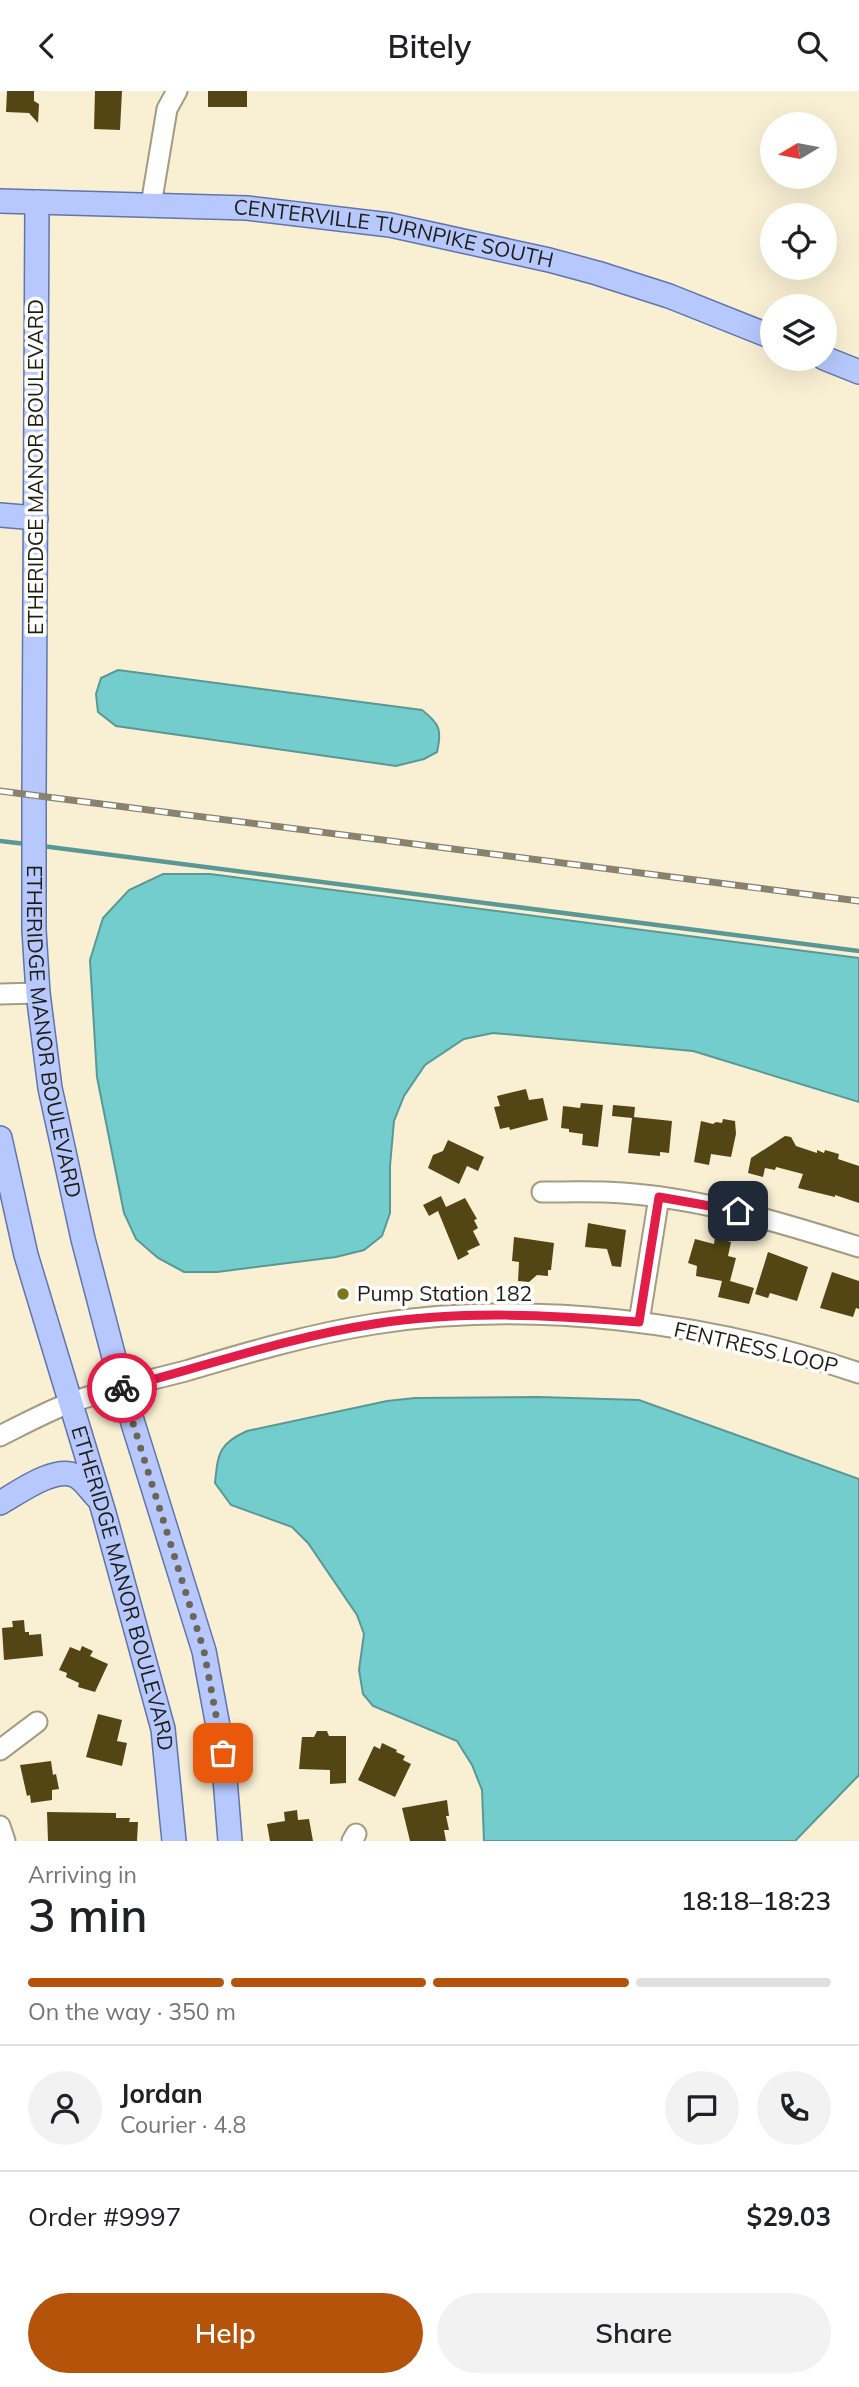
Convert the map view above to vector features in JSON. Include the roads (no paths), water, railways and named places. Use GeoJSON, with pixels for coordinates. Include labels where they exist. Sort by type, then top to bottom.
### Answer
{"type":"FeatureCollection","features":[{"type":"Feature","properties":{"kind":"main road","name":"CENTERVILLE TURNPIKE SOUTH"},"geometry":{"type":"LineString","coordinates":[[0,201],[247,208],[403,228],[597,273],[669,296],[760,332]]}},
{"type":"Feature","properties":{"kind":"main road","name":"ETHERIDGE MANOR BOULEVARD"},"geometry":{"type":"LineString","coordinates":[[37,202],[34,930],[38,993],[50,1088],[83,1239],[122,1388],[204,1651],[223,1753],[230,1841]]}},
{"type":"Feature","properties":{"kind":"main road"},"geometry":{"type":"LineString","coordinates":[[837,363],[859,372]]}},
{"type":"Feature","properties":{"kind":"main road"},"geometry":{"type":"LineString","coordinates":[[0,515],[36,518]]}},
{"type":"Feature","properties":{"kind":"main road","name":"ETHERIDGE MANOR BOULEVARD"},"geometry":{"type":"LineString","coordinates":[[0,1138],[26,1255],[100,1501],[163,1729],[174,1841]]}},
{"type":"Feature","properties":{"kind":"main road"},"geometry":{"type":"LineString","coordinates":[[0,1503],[32,1485],[57,1474],[68,1473],[79,1477],[100,1501]]}},
{"type":"Feature","properties":{"kind":"street"},"geometry":{"type":"LineString","coordinates":[[151,205],[167,109],[177,91]]}},
{"type":"Feature","properties":{"kind":"street"},"geometry":{"type":"LineString","coordinates":[[0,994],[38,993]]}},
{"type":"Feature","properties":{"kind":"street"},"geometry":{"type":"LineString","coordinates":[[542,1192],[622,1192],[695,1202],[760,1216],[859,1247]]}},
{"type":"Feature","properties":{"kind":"street"},"geometry":{"type":"LineString","coordinates":[[639,1322],[659,1197]]}},
{"type":"Feature","properties":{"kind":"street","name":"FENTRESS LOOP"},"geometry":{"type":"LineString","coordinates":[[0,1436],[69,1403],[250,1352],[373,1324],[450,1316],[543,1315],[639,1322],[810,1356],[859,1373]]}},
{"type":"Feature","properties":{"kind":"street"},"geometry":{"type":"LineString","coordinates":[[0,1750],[37,1722]]}},
{"type":"Feature","properties":{"kind":"street"},"geometry":{"type":"LineString","coordinates":[[0,1826],[5,1841]]}},
{"type":"Feature","properties":{"kind":"water"},"geometry":{"type":"Polygon","coordinates":[[[118,670],[422,710],[433,719],[438,728],[437,752],[424,759],[396,766],[116,726],[98,712],[96,694],[101,678],[118,670]]]}},
{"type":"Feature","properties":{"kind":"water"},"geometry":{"type":"Polygon","coordinates":[[[163,874],[210,874],[859,958],[859,1102],[693,1051],[493,1033],[464,1039],[425,1065],[404,1096],[394,1121],[390,1213],[382,1236],[364,1250],[336,1257],[217,1272],[184,1272],[158,1258],[136,1239],[124,1213],[97,1077],[90,960],[103,918],[129,890],[163,874]]]}},
{"type":"Feature","properties":{"kind":"water"},"geometry":{"type":"Polygon","coordinates":[[[539,1397],[639,1400],[859,1479],[859,1775],[795,1841],[484,1841],[482,1790],[472,1765],[457,1741],[373,1706],[363,1694],[359,1670],[364,1634],[357,1615],[308,1543],[292,1527],[231,1505],[215,1483],[221,1451],[230,1441],[247,1431],[387,1401],[415,1398],[539,1397]]]}},
{"type":"Feature","properties":{"kind":"waterway"},"geometry":{"type":"LineString","coordinates":[[0,841],[26,844]]}},
{"type":"Feature","properties":{"kind":"waterway"},"geometry":{"type":"LineString","coordinates":[[42,846],[859,951]]}},
{"type":"Feature","properties":{"kind":"railway"},"geometry":{"type":"LineString","coordinates":[[0,791],[859,901]]}},
{"type":"Feature","properties":{"kind":"place","name":"Pump Station 182"},"geometry":{"type":"Point","coordinates":[343,1294]}}]}
